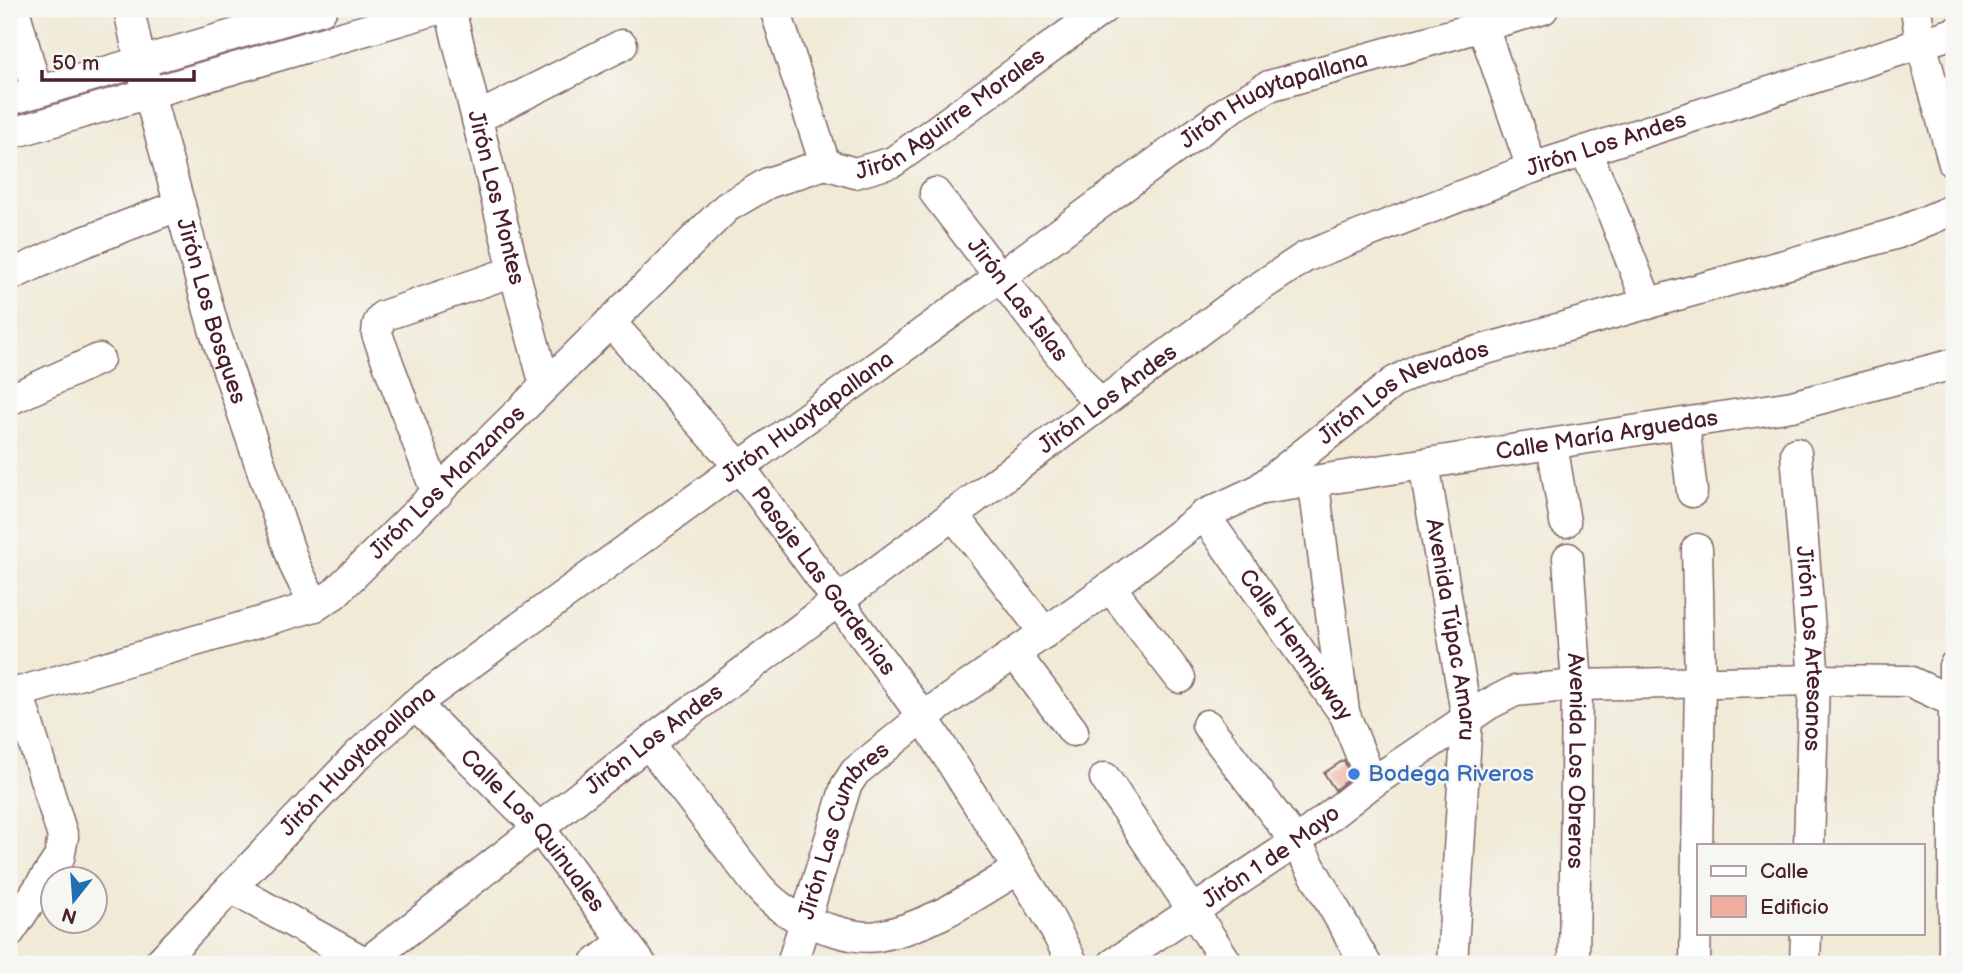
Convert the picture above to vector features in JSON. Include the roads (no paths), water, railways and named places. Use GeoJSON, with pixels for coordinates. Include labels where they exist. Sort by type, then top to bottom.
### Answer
{"type":"FeatureCollection","features":[{"type":"Feature","properties":{"kind":"street"},"geometry":{"type":"LineString","coordinates":[[14,9],[37,92]]}},
{"type":"Feature","properties":{"kind":"street","name":"Jirón Los Bosques"},"geometry":{"type":"LineString","coordinates":[[129,9],[140,62],[215,332],[295,566],[324,600]]}},
{"type":"Feature","properties":{"kind":"street"},"geometry":{"type":"LineString","coordinates":[[9,100],[322,9]]}},
{"type":"Feature","properties":{"kind":"street"},"geometry":{"type":"LineString","coordinates":[[9,134],[438,9]]}},
{"type":"Feature","properties":{"kind":"street","name":"Jirón Los Montes"},"geometry":{"type":"LineString","coordinates":[[450,9],[545,386]]}},
{"type":"Feature","properties":{"kind":"street"},"geometry":{"type":"LineString","coordinates":[[775,9],[825,164]]}},
{"type":"Feature","properties":{"kind":"street","name":"Jirón Aguirre Morales"},"geometry":{"type":"LineString","coordinates":[[825,164],[855,173],[893,162],[1103,9]]}},
{"type":"Feature","properties":{"kind":"street","name":"Jirón Huaytapallana"},"geometry":{"type":"LineString","coordinates":[[158,964],[358,755],[415,704],[1231,108],[1269,86],[1479,18],[1543,9]]}},
{"type":"Feature","properties":{"kind":"street"},"geometry":{"type":"LineString","coordinates":[[1916,9],[1922,43],[1954,163]]}},
{"type":"Feature","properties":{"kind":"street"},"geometry":{"type":"LineString","coordinates":[[1479,18],[1532,168]]}},
{"type":"Feature","properties":{"kind":"street","name":"Jirón Los Andes"},"geometry":{"type":"LineString","coordinates":[[367,964],[648,743],[837,599],[1240,300],[1305,257],[1532,168],[1954,33]]}},
{"type":"Feature","properties":{"kind":"street"},"geometry":{"type":"LineString","coordinates":[[1922,43],[1954,46]]}},
{"type":"Feature","properties":{"kind":"street"},"geometry":{"type":"LineString","coordinates":[[477,118],[622,45]]}},
{"type":"Feature","properties":{"kind":"street"},"geometry":{"type":"LineString","coordinates":[[1586,151],[1648,304]]}},
{"type":"Feature","properties":{"kind":"street","name":"Jirón Los Manzanos"},"geometry":{"type":"LineString","coordinates":[[13,693],[324,600],[437,494],[727,207],[768,183],[825,164]]}},
{"type":"Feature","properties":{"kind":"street","name":"Jirón Las Islas"},"geometry":{"type":"LineString","coordinates":[[935,193],[1099,405]]}},
{"type":"Feature","properties":{"kind":"street"},"geometry":{"type":"LineString","coordinates":[[9,276],[79,244],[180,205]]}},
{"type":"Feature","properties":{"kind":"street","name":"Jirón Los Nevados"},"geometry":{"type":"LineString","coordinates":[[923,717],[1110,587],[1204,515],[1258,490],[1394,382],[1422,368],[1898,233],[1954,209]]}},
{"type":"Feature","properties":{"kind":"street"},"geometry":{"type":"LineString","coordinates":[[437,494],[377,334],[379,324],[383,316],[514,271]]}},
{"type":"Feature","properties":{"kind":"street","name":"Pasaje Las Gardenias"},"geometry":{"type":"LineString","coordinates":[[610,321],[739,466],[923,717],[1047,914],[1073,964]]}},
{"type":"Feature","properties":{"kind":"street"},"geometry":{"type":"LineString","coordinates":[[9,400],[99,359]]}},
{"type":"Feature","properties":{"kind":"street","name":"Calle María Arguedas"},"geometry":{"type":"LineString","coordinates":[[1258,490],[1792,406],[1954,364]]}},
{"type":"Feature","properties":{"kind":"street"},"geometry":{"type":"LineString","coordinates":[[1684,424],[1692,492]]}},
{"type":"Feature","properties":{"kind":"street"},"geometry":{"type":"LineString","coordinates":[[1552,444],[1565,522]]}},
{"type":"Feature","properties":{"kind":"street","name":"Jirón Los Artesanos"},"geometry":{"type":"LineString","coordinates":[[1796,453],[1814,680],[1809,844]]}},
{"type":"Feature","properties":{"kind":"street","name":"Avenida Túpac Amaru"},"geometry":{"type":"LineString","coordinates":[[1424,464],[1467,719],[1452,964]]}},
{"type":"Feature","properties":{"kind":"street"},"geometry":{"type":"LineString","coordinates":[[1315,493],[1345,715]]}},
{"type":"Feature","properties":{"kind":"street"},"geometry":{"type":"LineString","coordinates":[[953,513],[1045,633]]}},
{"type":"Feature","properties":{"kind":"street","name":"Calle Henmigway"},"geometry":{"type":"LineString","coordinates":[[1204,515],[1345,715],[1372,783]]}},
{"type":"Feature","properties":{"kind":"street"},"geometry":{"type":"LineString","coordinates":[[1697,549],[1700,683],[1697,844]]}},
{"type":"Feature","properties":{"kind":"street","name":"Avenida Los Obreros"},"geometry":{"type":"LineString","coordinates":[[1568,558],[1577,685],[1574,964]]}},
{"type":"Feature","properties":{"kind":"street"},"geometry":{"type":"LineString","coordinates":[[1110,587],[1180,678]]}},
{"type":"Feature","properties":{"kind":"street"},"geometry":{"type":"LineString","coordinates":[[1014,654],[1073,731]]}},
{"type":"Feature","properties":{"kind":"street"},"geometry":{"type":"LineString","coordinates":[[1954,666],[1954,964]]}},
{"type":"Feature","properties":{"kind":"street","name":"Jirón 1 de Mayo"},"geometry":{"type":"LineString","coordinates":[[1113,964],[1296,842],[1372,783],[1489,704],[1515,691],[1577,685],[1814,680],[1909,681],[1953,701]]}},
{"type":"Feature","properties":{"kind":"street"},"geometry":{"type":"LineString","coordinates":[[9,933],[59,858],[63,837],[13,693]]}},
{"type":"Feature","properties":{"kind":"street","name":"Calle Los Quinuales"},"geometry":{"type":"LineString","coordinates":[[415,704],[539,828],[632,953]]}},
{"type":"Feature","properties":{"kind":"street","name":"Jirón Las Cumbres"},"geometry":{"type":"LineString","coordinates":[[792,964],[846,786],[855,772],[923,717]]}},
{"type":"Feature","properties":{"kind":"street"},"geometry":{"type":"LineString","coordinates":[[1207,725],[1296,842],[1366,964]]}},
{"type":"Feature","properties":{"kind":"street"},"geometry":{"type":"LineString","coordinates":[[648,743],[758,887],[774,904],[804,922],[852,936],[877,936],[936,918],[1018,869]]}},
{"type":"Feature","properties":{"kind":"street"},"geometry":{"type":"LineString","coordinates":[[1105,778],[1228,964]]}},
{"type":"Feature","properties":{"kind":"street"},"geometry":{"type":"LineString","coordinates":[[1695,964],[1697,852]]}},
{"type":"Feature","properties":{"kind":"street"},"geometry":{"type":"LineString","coordinates":[[230,888],[367,964]]}},
{"type":"Feature","properties":{"kind":"street"},"geometry":{"type":"LineString","coordinates":[[1805,964],[1806,934]]}},
{"type":"Feature","properties":{"kind":"street"},"geometry":{"type":"LineString","coordinates":[[595,964],[632,953]]}},
{"type":"Feature","properties":{"kind":"place","name":"Bodega Riveros"},"geometry":{"type":"Point","coordinates":[1354,774]}}]}
